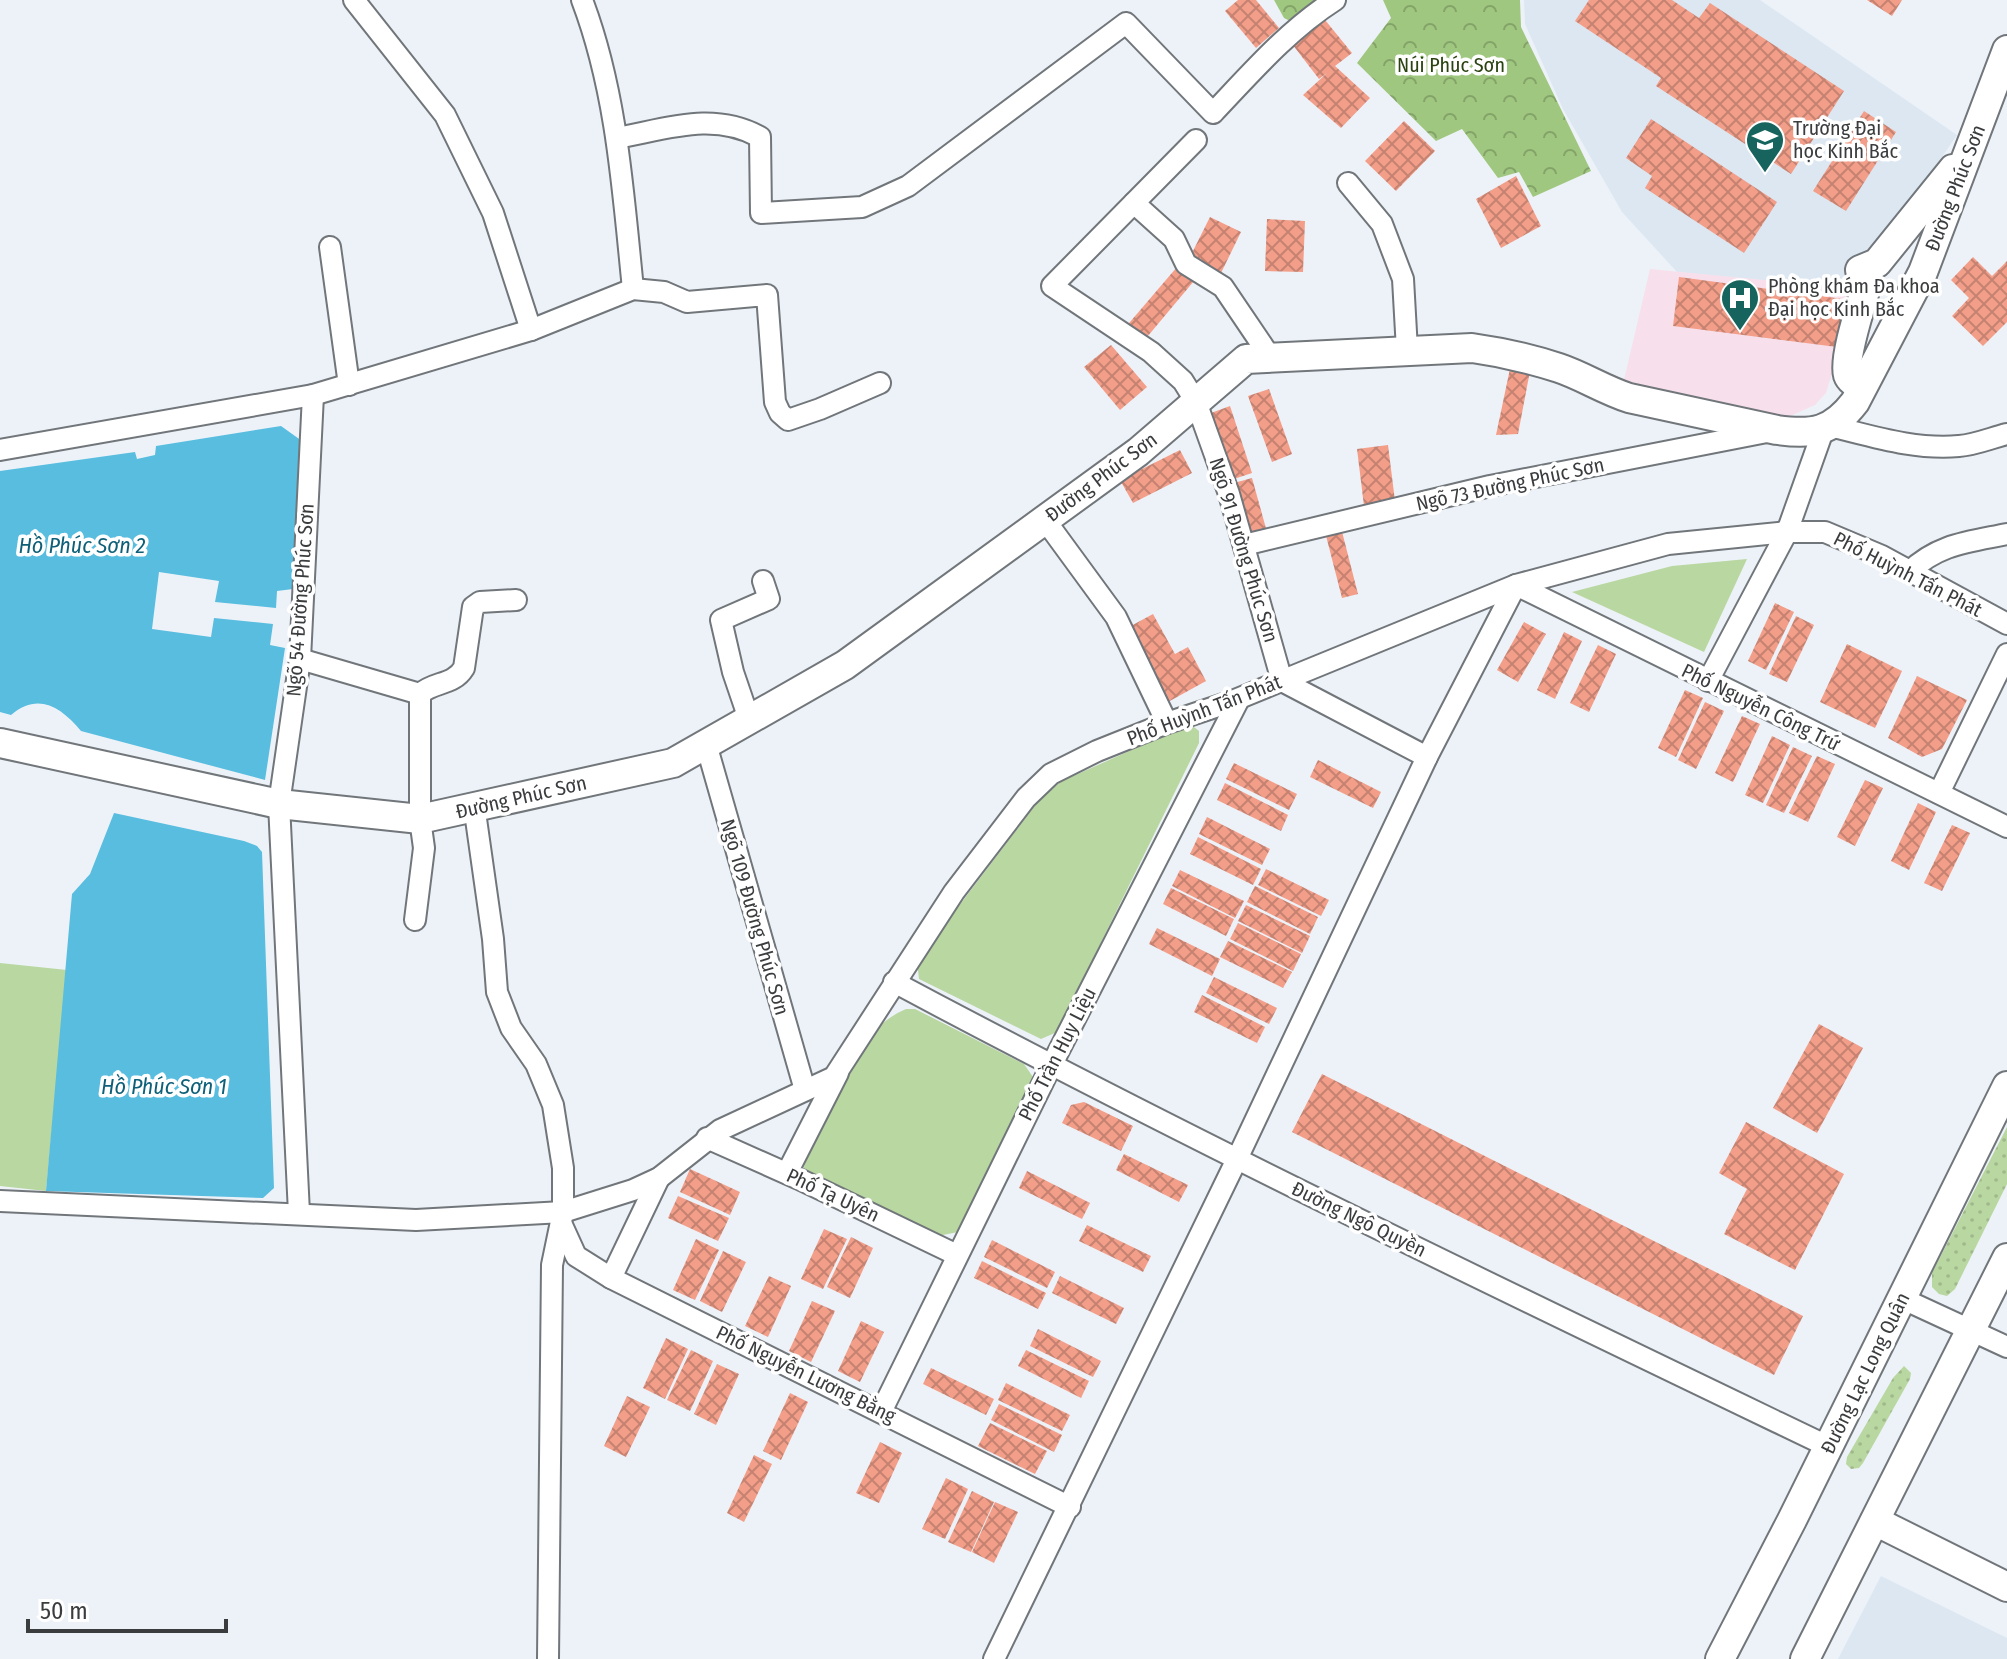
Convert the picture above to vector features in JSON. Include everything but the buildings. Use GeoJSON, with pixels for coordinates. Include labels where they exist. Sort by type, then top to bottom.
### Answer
{"type":"FeatureCollection","features":[{"type":"Feature","properties":{"kind":"street"},"geometry":{"type":"LineString","coordinates":[[354,0],[445,115],[493,213],[531,330]]}},
{"type":"Feature","properties":{"kind":"street"},"geometry":{"type":"LineString","coordinates":[[582,0],[591,24],[617,138],[633,289]]}},
{"type":"Feature","properties":{"kind":"street"},"geometry":{"type":"LineString","coordinates":[[617,138],[705,121],[728,124],[760,137],[761,213],[862,207],[908,186],[1126,23],[1213,113],[1278,46],[1314,13],[1335,0]]}},
{"type":"Feature","properties":{"kind":"street","name":"Đường Phúc Sơn"},"geometry":{"type":"LineString","coordinates":[[0,743],[279,804],[420,819],[441,817],[474,805],[673,763],[845,665],[1138,452],[1246,359],[1472,348],[1559,368],[1606,391],[1629,398],[1777,430],[1801,433],[1827,427],[1843,417],[1862,387],[1923,272],[2007,50]]}},
{"type":"Feature","properties":{"kind":"street"},"geometry":{"type":"LineString","coordinates":[[1196,140],[1134,203],[1174,239],[1186,264],[1223,287],[1271,358]]}},
{"type":"Feature","properties":{"kind":"street"},"geometry":{"type":"LineString","coordinates":[[1862,387],[1851,380],[1847,370],[1867,284],[1860,270],[1877,263],[1969,150]]}},
{"type":"Feature","properties":{"kind":"street"},"geometry":{"type":"LineString","coordinates":[[1348,183],[1382,224],[1403,279],[1407,350]]}},
{"type":"Feature","properties":{"kind":"street","name":"Ngõ 91 Đường Phúc Sơn"},"geometry":{"type":"LineString","coordinates":[[1134,203],[1052,286],[1151,352],[1183,381],[1196,402],[1229,494],[1282,681]]}},
{"type":"Feature","properties":{"kind":"street"},"geometry":{"type":"LineString","coordinates":[[330,247],[349,385]]}},
{"type":"Feature","properties":{"kind":"street"},"geometry":{"type":"LineString","coordinates":[[0,450],[313,395],[531,330],[633,289],[664,292],[687,302],[767,295],[775,402],[788,420],[880,383]]}},
{"type":"Feature","properties":{"kind":"street","name":"Ngõ 54 Đường Phúc Sơn"},"geometry":{"type":"LineString","coordinates":[[299,1213],[279,804],[300,659],[313,395]]}},
{"type":"Feature","properties":{"kind":"street"},"geometry":{"type":"LineString","coordinates":[[1708,681],[1787,532],[1827,427],[1928,447],[1962,446],[2007,434]]}},
{"type":"Feature","properties":{"kind":"street","name":"Ngõ 73 Đường Phúc Sơn"},"geometry":{"type":"LineString","coordinates":[[1244,545],[1490,486],[1777,430]]}},
{"type":"Feature","properties":{"kind":"street"},"geometry":{"type":"LineString","coordinates":[[1045,520],[1116,617],[1167,723]]}},
{"type":"Feature","properties":{"kind":"street","name":"Phố Huỳnh Tấn Phát"},"geometry":{"type":"LineString","coordinates":[[0,1201],[416,1220],[562,1217],[612,1198],[659,1178],[707,1138],[827,1081],[841,1069],[954,892],[1051,774],[1097,751],[1239,699],[1516,585],[1668,544],[1787,532],[1825,532],[1882,556],[2007,624]]}},
{"type":"Feature","properties":{"kind":"street"},"geometry":{"type":"LineString","coordinates":[[1909,572],[1926,555],[1958,544],[2007,534]]}},
{"type":"Feature","properties":{"kind":"street"},"geometry":{"type":"LineString","coordinates":[[749,719],[733,672],[721,620],[769,599],[763,581]]}},
{"type":"Feature","properties":{"kind":"street"},"geometry":{"type":"LineString","coordinates":[[994,1659],[1070,1507],[1427,757],[1516,585]]}},
{"type":"Feature","properties":{"kind":"street","name":"Phố Nguyễn Công Trứ"},"geometry":{"type":"LineString","coordinates":[[1516,585],[2007,827]]}},
{"type":"Feature","properties":{"kind":"street"},"geometry":{"type":"LineString","coordinates":[[415,920],[424,848],[420,819],[420,694],[428,686],[453,681],[464,668],[473,607],[480,602],[516,600]]}},
{"type":"Feature","properties":{"kind":"street"},"geometry":{"type":"LineString","coordinates":[[1939,793],[2007,654]]}},
{"type":"Feature","properties":{"kind":"street"},"geometry":{"type":"LineString","coordinates":[[300,659],[420,694]]}},
{"type":"Feature","properties":{"kind":"street"},"geometry":{"type":"LineString","coordinates":[[1282,681],[1427,757]]}},
{"type":"Feature","properties":{"kind":"street","name":"Phố Trần Huy Liệu"},"geometry":{"type":"LineString","coordinates":[[881,1412],[1051,1066],[1239,699]]}},
{"type":"Feature","properties":{"kind":"street","name":"Ngõ 109 Đường Phúc Sơn"},"geometry":{"type":"LineString","coordinates":[[706,744],[805,1090]]}},
{"type":"Feature","properties":{"kind":"street"},"geometry":{"type":"LineString","coordinates":[[474,805],[493,939],[497,992],[511,1028],[536,1064],[553,1105],[563,1168],[562,1217],[552,1265],[548,1659]]}},
{"type":"Feature","properties":{"kind":"street","name":"Đường Ngô Quyền"},"geometry":{"type":"LineString","coordinates":[[894,982],[1051,1066],[1237,1159],[1829,1447]]}},
{"type":"Feature","properties":{"kind":"street"},"geometry":{"type":"LineString","coordinates":[[787,1173],[841,1069]]}},
{"type":"Feature","properties":{"kind":"street","name":"Đường Lạc Long Quân"},"geometry":{"type":"LineString","coordinates":[[1720,1659],[1829,1447],[2007,1086]]}},
{"type":"Feature","properties":{"kind":"street","name":"Phố Tạ Uyên"},"geometry":{"type":"LineString","coordinates":[[707,1138],[957,1255]]}},
{"type":"Feature","properties":{"kind":"street"},"geometry":{"type":"LineString","coordinates":[[611,1278],[659,1178]]}},
{"type":"Feature","properties":{"kind":"street","name":"Phố Nguyễn Lương Bằng"},"geometry":{"type":"LineString","coordinates":[[562,1217],[576,1256],[611,1278],[1070,1507]]}},
{"type":"Feature","properties":{"kind":"street"},"geometry":{"type":"LineString","coordinates":[[1805,1659],[2007,1258]]}},
{"type":"Feature","properties":{"kind":"street"},"geometry":{"type":"LineString","coordinates":[[1901,1298],[2007,1347]]}},
{"type":"Feature","properties":{"kind":"street"},"geometry":{"type":"LineString","coordinates":[[1875,1521],[2007,1587]]}},
{"type":"Feature","properties":{"kind":"shaded area","name":"Trường Đại học Kinh Bắc"},"geometry":{"type":"Polygon","coordinates":[[[1524,0],[1760,0],[1957,135],[1878,250],[1858,289],[1677,272],[1622,212],[1563,109],[1525,24],[1524,0]]]}},
{"type":"Feature","properties":{"kind":"shaded area","name":"Phòng khám Đa khoa Đại học Kinh Bắc"},"geometry":{"type":"Polygon","coordinates":[[[1650,269],[1858,289],[1826,393],[1815,405],[1788,417],[1771,417],[1623,384],[1650,269]]]}},
{"type":"Feature","properties":{"kind":"shaded area"},"geometry":{"type":"Polygon","coordinates":[[[1881,1576],[2007,1638],[2007,1659],[1838,1659],[1881,1576]]]}},
{"type":"Feature","properties":{"kind":"green space"},"geometry":{"type":"Polygon","coordinates":[[[1274,0],[1318,0],[1290,21],[1284,18],[1274,0]]]}},
{"type":"Feature","properties":{"kind":"green space","name":"Núi Phúc Sơn"},"geometry":{"type":"Polygon","coordinates":[[[1383,0],[1520,0],[1521,27],[1591,171],[1533,197],[1519,172],[1498,178],[1462,129],[1436,141],[1357,63],[1391,18],[1383,0]]]}},
{"type":"Feature","properties":{"kind":"green space"},"geometry":{"type":"Polygon","coordinates":[[[1747,559],[1704,652],[1572,592],[1672,566],[1747,559]]]}},
{"type":"Feature","properties":{"kind":"green space"},"geometry":{"type":"Polygon","coordinates":[[[1190,724],[1199,731],[1199,743],[1057,1032],[1041,1039],[919,979],[917,961],[1043,795],[1062,781],[1190,724]]]}},
{"type":"Feature","properties":{"kind":"green space"},"geometry":{"type":"Polygon","coordinates":[[[0,963],[67,970],[46,1191],[0,1186],[0,963]]]}},
{"type":"Feature","properties":{"kind":"green space"},"geometry":{"type":"Polygon","coordinates":[[[906,1009],[915,1009],[1024,1064],[1035,1080],[958,1232],[938,1236],[803,1170],[830,1102],[854,1056],[886,1020],[906,1009]]]}},
{"type":"Feature","properties":{"kind":"green space"},"geometry":{"type":"Polygon","coordinates":[[[2007,1127],[2007,1184],[1955,1289],[1947,1296],[1939,1294],[1932,1287],[1932,1273],[2007,1127]]]}},
{"type":"Feature","properties":{"kind":"green space"},"geometry":{"type":"Polygon","coordinates":[[[1904,1366],[1911,1373],[1910,1379],[1863,1463],[1859,1468],[1851,1469],[1846,1464],[1847,1457],[1893,1378],[1904,1366]]]}},
{"type":"Feature","properties":{"kind":"water","name":"Hồ Phúc Sơn 2"},"geometry":{"type":"Polygon","coordinates":[[[281,426],[302,441],[293,589],[277,591],[276,608],[215,602],[219,581],[159,572],[152,629],[211,637],[214,618],[273,624],[270,645],[285,648],[265,780],[81,731],[49,705],[31,704],[11,715],[0,712],[0,471],[135,452],[137,459],[155,455],[156,446],[281,426]]]}},
{"type":"Feature","properties":{"kind":"water","name":"Hồ Phúc Sơn 1"},"geometry":{"type":"Polygon","coordinates":[[[114,813],[244,841],[257,846],[262,852],[274,1188],[263,1198],[46,1191],[72,894],[90,874],[114,813]]]}},
{"type":"Feature","properties":{"kind":"place","name":"Trường Đại học Kinh Bắc"},"geometry":{"type":"Point","coordinates":[1765,174]}},
{"type":"Feature","properties":{"kind":"place","name":"Phòng khám Đa khoa Đại học Kinh Bắc"},"geometry":{"type":"Point","coordinates":[1740,332]}}]}
